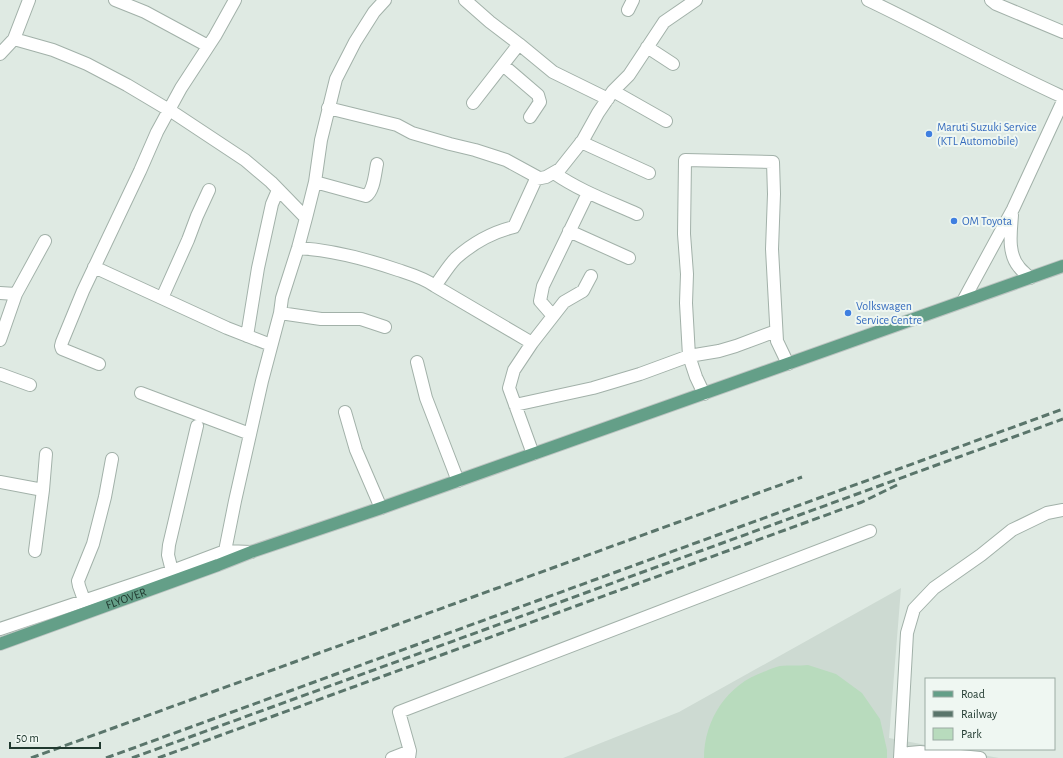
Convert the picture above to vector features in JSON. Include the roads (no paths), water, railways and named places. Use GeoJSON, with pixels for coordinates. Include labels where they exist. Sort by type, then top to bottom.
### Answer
{"type":"FeatureCollection","features":[{"type":"Feature","properties":{"kind":"main road","name":"FLYOVER"},"geometry":{"type":"LineString","coordinates":[[0,644],[218,566],[252,552],[458,481],[1063,266]]}},
{"type":"Feature","properties":{"kind":"street"},"geometry":{"type":"LineString","coordinates":[[0,54],[14,39],[29,0]]}},
{"type":"Feature","properties":{"kind":"street"},"geometry":{"type":"LineString","coordinates":[[115,0],[145,12],[208,46]]}},
{"type":"Feature","properties":{"kind":"street"},"geometry":{"type":"LineString","coordinates":[[99,364],[62,349],[61,346],[94,267],[157,132],[181,88],[235,0]]}},
{"type":"Feature","properties":{"kind":"street"},"geometry":{"type":"LineString","coordinates":[[225,550],[250,434],[280,313],[282,298],[298,248],[315,182],[321,140],[336,79],[359,36],[374,12],[385,0]]}},
{"type":"Feature","properties":{"kind":"street"},"geometry":{"type":"LineString","coordinates":[[435,286],[456,259],[481,240],[501,230],[514,227],[536,179],[546,177],[560,169],[582,142],[611,95],[629,75],[664,22],[696,0]]}},
{"type":"Feature","properties":{"kind":"street"},"geometry":{"type":"LineString","coordinates":[[868,0],[928,28],[1010,73],[1063,97]]}},
{"type":"Feature","properties":{"kind":"street"},"geometry":{"type":"LineString","coordinates":[[991,0],[996,4],[1063,32]]}},
{"type":"Feature","properties":{"kind":"street"},"geometry":{"type":"LineString","coordinates":[[472,2],[490,22],[553,72],[611,95],[666,121]]}},
{"type":"Feature","properties":{"kind":"street"},"geometry":{"type":"LineString","coordinates":[[14,39],[53,50],[86,64],[127,85],[169,110],[245,160],[271,182],[306,218]]}},
{"type":"Feature","properties":{"kind":"street"},"geometry":{"type":"LineString","coordinates":[[473,103],[519,44]]}},
{"type":"Feature","properties":{"kind":"street"},"geometry":{"type":"LineString","coordinates":[[647,47],[673,64]]}},
{"type":"Feature","properties":{"kind":"street"},"geometry":{"type":"LineString","coordinates":[[503,65],[538,95],[540,102],[530,117]]}},
{"type":"Feature","properties":{"kind":"street"},"geometry":{"type":"LineString","coordinates":[[963,302],[1013,209],[1063,101]]}},
{"type":"Feature","properties":{"kind":"street"},"geometry":{"type":"LineString","coordinates":[[328,108],[397,125],[412,133],[506,160],[539,178]]}},
{"type":"Feature","properties":{"kind":"street"},"geometry":{"type":"LineString","coordinates":[[582,142],[649,173]]}},
{"type":"Feature","properties":{"kind":"street"},"geometry":{"type":"LineString","coordinates":[[704,394],[689,356],[686,303],[687,274],[684,234],[685,160],[772,162],[774,200],[772,249],[776,330],[777,341],[788,364]]}},
{"type":"Feature","properties":{"kind":"street"},"geometry":{"type":"LineString","coordinates":[[315,182],[366,196],[371,190],[378,164]]}},
{"type":"Feature","properties":{"kind":"street"},"geometry":{"type":"LineString","coordinates":[[554,173],[588,193],[637,214]]}},
{"type":"Feature","properties":{"kind":"street"},"geometry":{"type":"LineString","coordinates":[[162,298],[209,190]]}},
{"type":"Feature","properties":{"kind":"street"},"geometry":{"type":"LineString","coordinates":[[247,336],[258,268],[272,204],[278,190]]}},
{"type":"Feature","properties":{"kind":"street"},"geometry":{"type":"LineString","coordinates":[[553,316],[540,301],[543,286],[588,193]]}},
{"type":"Feature","properties":{"kind":"street"},"geometry":{"type":"LineString","coordinates":[[1013,209],[1010,242],[1012,255],[1018,266],[1030,278]]}},
{"type":"Feature","properties":{"kind":"street"},"geometry":{"type":"LineString","coordinates":[[569,231],[629,258]]}},
{"type":"Feature","properties":{"kind":"street"},"geometry":{"type":"LineString","coordinates":[[0,340],[16,294],[46,241]]}},
{"type":"Feature","properties":{"kind":"street"},"geometry":{"type":"LineString","coordinates":[[298,248],[333,253],[376,263],[420,278],[532,343]]}},
{"type":"Feature","properties":{"kind":"street"},"geometry":{"type":"LineString","coordinates":[[94,267],[247,336],[271,345]]}},
{"type":"Feature","properties":{"kind":"street"},"geometry":{"type":"LineString","coordinates":[[533,454],[509,388],[510,380],[514,370],[532,343],[553,316],[564,302],[583,291],[591,276]]}},
{"type":"Feature","properties":{"kind":"street"},"geometry":{"type":"LineString","coordinates":[[0,293],[16,294]]}},
{"type":"Feature","properties":{"kind":"street"},"geometry":{"type":"LineString","coordinates":[[280,313],[321,319],[361,319],[385,327]]}},
{"type":"Feature","properties":{"kind":"street"},"geometry":{"type":"LineString","coordinates":[[515,405],[593,388],[640,374],[689,356],[719,351],[776,330]]}},
{"type":"Feature","properties":{"kind":"street"},"geometry":{"type":"LineString","coordinates":[[417,362],[426,398],[458,481]]}},
{"type":"Feature","properties":{"kind":"street"},"geometry":{"type":"LineString","coordinates":[[0,374],[30,384]]}},
{"type":"Feature","properties":{"kind":"street"},"geometry":{"type":"LineString","coordinates":[[141,393],[250,434]]}},
{"type":"Feature","properties":{"kind":"street"},"geometry":{"type":"LineString","coordinates":[[345,412],[356,450],[381,508]]}},
{"type":"Feature","properties":{"kind":"street"},"geometry":{"type":"LineString","coordinates":[[172,571],[168,555],[169,545],[197,426]]}},
{"type":"Feature","properties":{"kind":"street"},"geometry":{"type":"LineString","coordinates":[[35,551],[46,454]]}},
{"type":"Feature","properties":{"kind":"street"},"geometry":{"type":"LineString","coordinates":[[84,600],[78,581],[93,544],[105,496],[112,459]]}},
{"type":"Feature","properties":{"kind":"street"},"geometry":{"type":"LineString","coordinates":[[0,482],[43,490]]}},
{"type":"Feature","properties":{"kind":"street"},"geometry":{"type":"LineString","coordinates":[[900,758],[907,634],[914,609],[934,588],[981,555],[1012,530],[1047,513],[1063,510]]}},
{"type":"Feature","properties":{"kind":"street"},"geometry":{"type":"LineString","coordinates":[[392,758],[410,754],[399,712],[870,531]]}},
{"type":"Feature","properties":{"kind":"street"},"geometry":{"type":"LineString","coordinates":[[0,629],[172,571],[225,550],[252,552]]}},
{"type":"Feature","properties":{"kind":"street"},"geometry":{"type":"LineString","coordinates":[[903,758],[909,753],[920,752],[980,758]]}},
{"type":"Feature","properties":{"kind":"railway"},"geometry":{"type":"LineString","coordinates":[[106,758],[1063,409]]}},
{"type":"Feature","properties":{"kind":"railway"},"geometry":{"type":"LineString","coordinates":[[132,758],[1063,419]]}},
{"type":"Feature","properties":{"kind":"railway"},"geometry":{"type":"LineString","coordinates":[[31,758],[802,477]]}},
{"type":"Feature","properties":{"kind":"railway"},"geometry":{"type":"LineString","coordinates":[[158,758],[862,502],[897,485]]}},
{"type":"Feature","properties":{"kind":"place","name":"Maruti Suzuki Service (KTL Automobile)"},"geometry":{"type":"Point","coordinates":[929,134]}},
{"type":"Feature","properties":{"kind":"place","name":"OM Toyota"},"geometry":{"type":"Point","coordinates":[954,221]}},
{"type":"Feature","properties":{"kind":"place","name":"Volkswagen Service Centre"},"geometry":{"type":"Point","coordinates":[848,313]}}]}
